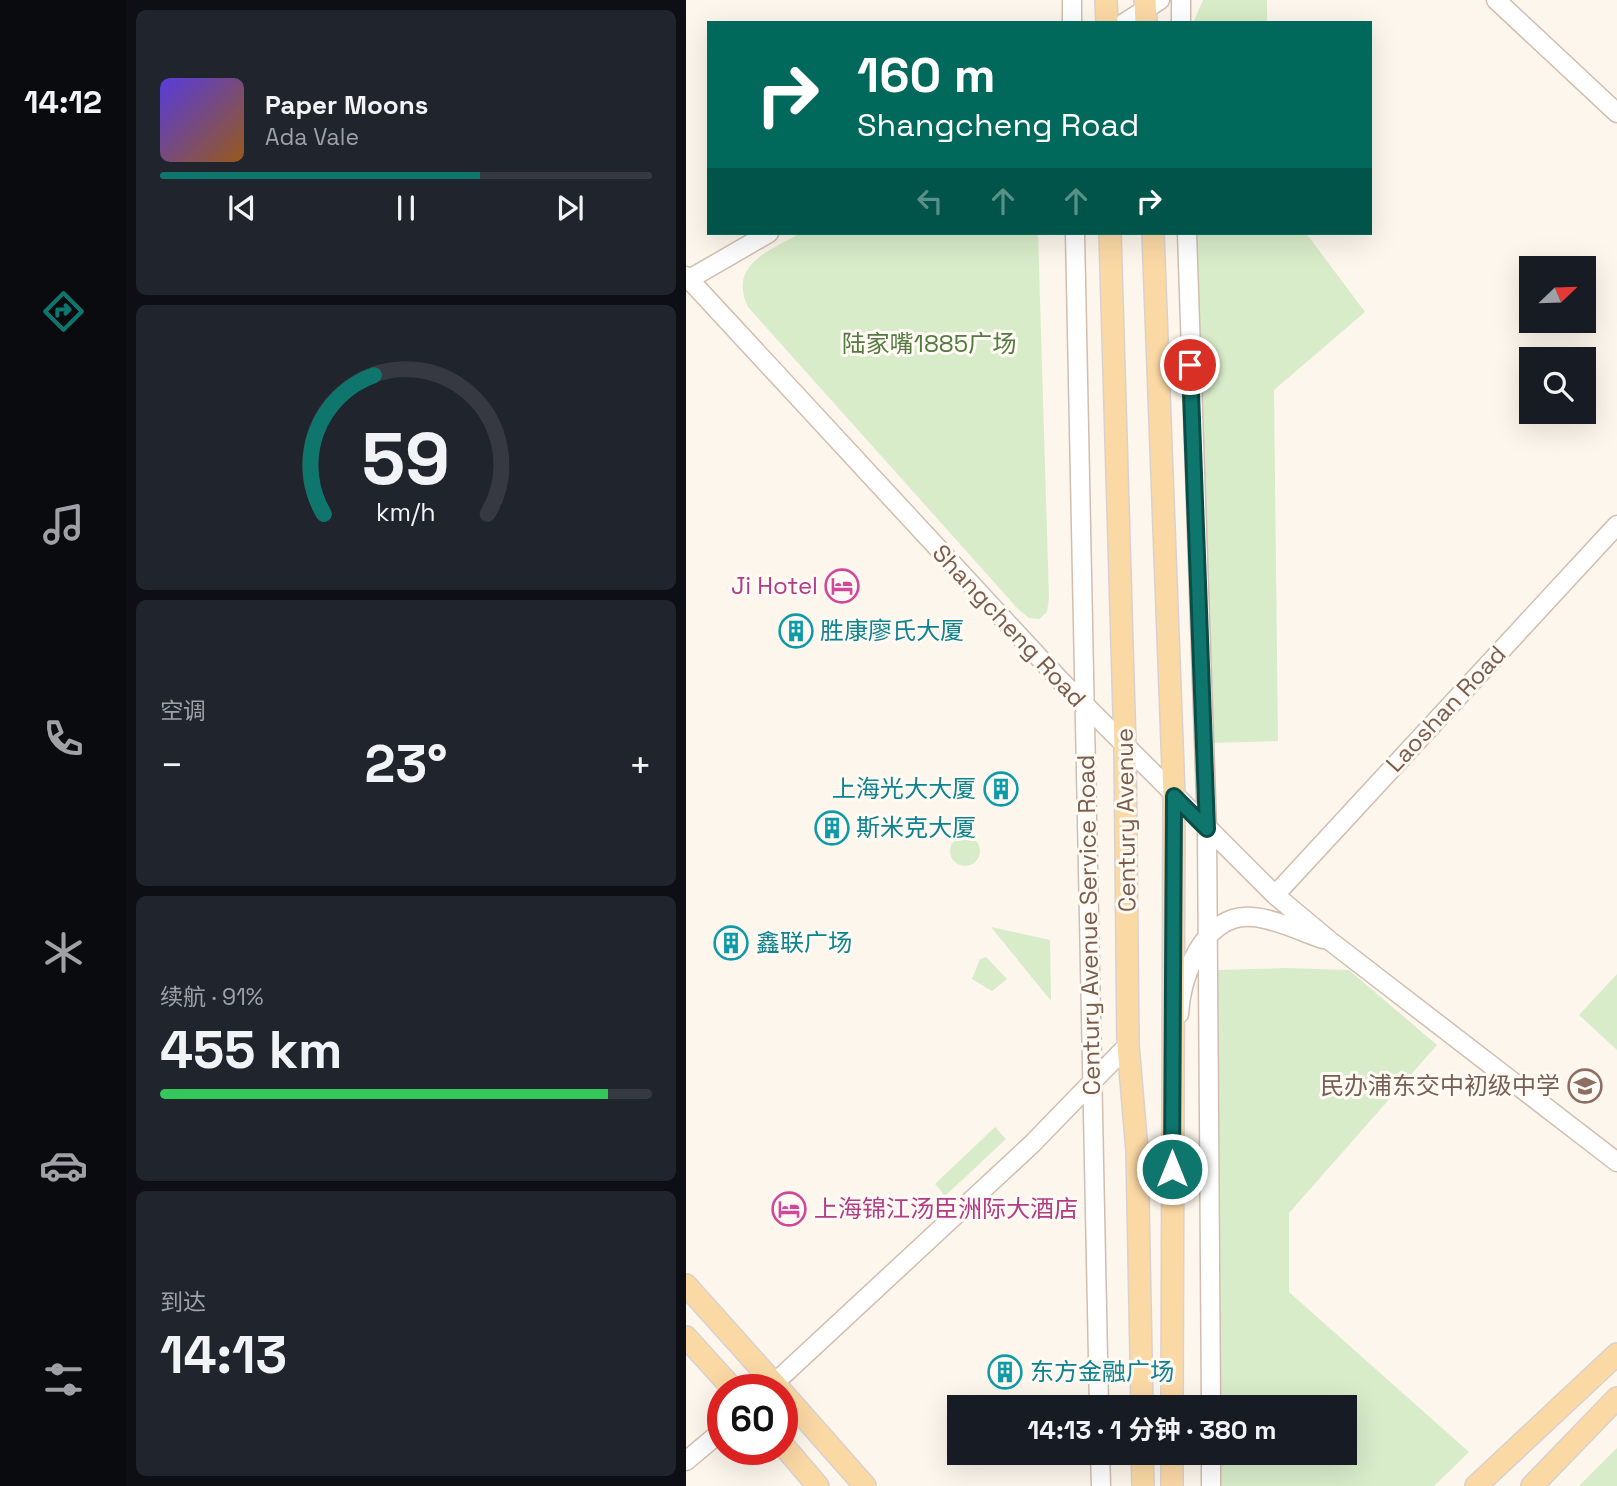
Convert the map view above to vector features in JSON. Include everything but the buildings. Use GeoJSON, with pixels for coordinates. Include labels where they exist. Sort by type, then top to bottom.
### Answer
{"type":"FeatureCollection","features":[{"type":"Feature","properties":{"kind":"main road"},"geometry":{"type":"LineString","coordinates":[[1106,0],[1107,21]]}},
{"type":"Feature","properties":{"kind":"main road","name":"Century Avenue"},"geometry":{"type":"LineString","coordinates":[[1110,235],[1125,747],[1128,1045],[1137,1151],[1142,1395]]}},
{"type":"Feature","properties":{"kind":"main road","name":"Century Avenue"},"geometry":{"type":"LineString","coordinates":[[1153,235],[1174,796],[1172,1395]]}},
{"type":"Feature","properties":{"kind":"main road"},"geometry":{"type":"LineString","coordinates":[[686,1285],[763,1374]]}},
{"type":"Feature","properties":{"kind":"main road"},"geometry":{"type":"LineString","coordinates":[[686,1336],[720,1374]]}},
{"type":"Feature","properties":{"kind":"main road"},"geometry":{"type":"LineString","coordinates":[[1476,1486],[1617,1354]]}},
{"type":"Feature","properties":{"kind":"main road"},"geometry":{"type":"LineString","coordinates":[[1534,1486],[1617,1398]]}},
{"type":"Feature","properties":{"kind":"main road"},"geometry":{"type":"LineString","coordinates":[[798,1413],[866,1486]]}},
{"type":"Feature","properties":{"kind":"main road"},"geometry":{"type":"LineString","coordinates":[[1486,1486],[1530,1438]]}},
{"type":"Feature","properties":{"kind":"main road"},"geometry":{"type":"LineString","coordinates":[[798,1463],[818,1486]]}},
{"type":"Feature","properties":{"kind":"main road"},"geometry":{"type":"LineString","coordinates":[[1142,1465],[1143,1486]]}},
{"type":"Feature","properties":{"kind":"main road"},"geometry":{"type":"LineString","coordinates":[[1172,1465],[1172,1486]]}},
{"type":"Feature","properties":{"kind":"street"},"geometry":{"type":"LineString","coordinates":[[1072,0],[1072,21]]}},
{"type":"Feature","properties":{"kind":"street"},"geometry":{"type":"LineString","coordinates":[[1181,0],[1181,21]]}},
{"type":"Feature","properties":{"kind":"street"},"geometry":{"type":"LineString","coordinates":[[1496,0],[1617,113]]}},
{"type":"Feature","properties":{"kind":"street"},"geometry":{"type":"LineString","coordinates":[[1127,21],[1149,8]]}},
{"type":"Feature","properties":{"kind":"street"},"geometry":{"type":"LineString","coordinates":[[687,279],[765,235]]}},
{"type":"Feature","properties":{"kind":"street","name":"Century Avenue Service Road"},"geometry":{"type":"LineString","coordinates":[[1075,235],[1099,1395]]}},
{"type":"Feature","properties":{"kind":"street"},"geometry":{"type":"LineString","coordinates":[[1187,235],[1207,829],[1211,1395]]}},
{"type":"Feature","properties":{"kind":"street","name":"Shangcheng Road"},"geometry":{"type":"LineString","coordinates":[[687,279],[1085,706],[1275,895],[1330,941],[1617,1162]]}},
{"type":"Feature","properties":{"kind":"street","name":"Laoshan Road"},"geometry":{"type":"LineString","coordinates":[[1275,895],[1617,525]]}},
{"type":"Feature","properties":{"kind":"street"},"geometry":{"type":"LineString","coordinates":[[1172,1195],[1179,1009],[1191,963],[1209,936],[1234,919],[1260,919],[1330,941]]}},
{"type":"Feature","properties":{"kind":"street"},"geometry":{"type":"LineString","coordinates":[[792,1374],[984,1191],[1128,1045]]}},
{"type":"Feature","properties":{"kind":"street"},"geometry":{"type":"LineString","coordinates":[[686,1461],[707,1443]]}},
{"type":"Feature","properties":{"kind":"street"},"geometry":{"type":"LineString","coordinates":[[1100,1465],[1101,1486]]}},
{"type":"Feature","properties":{"kind":"street"},"geometry":{"type":"LineString","coordinates":[[1211,1465],[1211,1486]]}},
{"type":"Feature","properties":{"kind":"green space"},"geometry":{"type":"Polygon","coordinates":[[[1203,0],[1267,0],[1267,21],[1194,21],[1203,0]]]}},
{"type":"Feature","properties":{"kind":"green space","name":"陆家嘴1885广场"},"geometry":{"type":"Polygon","coordinates":[[[797,235],[1038,235],[1049,598],[1047,612],[1039,619],[1029,618],[1019,610],[748,307],[743,292],[743,280],[748,269],[765,253],[797,235]]]}},
{"type":"Feature","properties":{"kind":"green space"},"geometry":{"type":"Polygon","coordinates":[[[1197,235],[1307,235],[1365,312],[1274,390],[1278,741],[1212,743],[1197,235]]]}},
{"type":"Feature","properties":{"kind":"green space"},"geometry":{"type":"Polygon","coordinates":[[[965,836],[975,841],[980,851],[975,861],[965,866],[955,861],[950,851],[955,841],[965,836]]]}},
{"type":"Feature","properties":{"kind":"green space"},"geometry":{"type":"Polygon","coordinates":[[[991,927],[1050,940],[1051,1001],[991,927]]]}},
{"type":"Feature","properties":{"kind":"green space"},"geometry":{"type":"Polygon","coordinates":[[[986,957],[1007,979],[992,991],[972,979],[980,959],[986,957]]]}},
{"type":"Feature","properties":{"kind":"green space"},"geometry":{"type":"Polygon","coordinates":[[[1218,970],[1349,970],[1437,1045],[1289,1213],[1289,1292],[1469,1452],[1434,1486],[1217,1486],[1217,1465],[1357,1465],[1357,1395],[1217,1395],[1218,970]]]}},
{"type":"Feature","properties":{"kind":"green space"},"geometry":{"type":"Polygon","coordinates":[[[1617,974],[1617,1050],[1579,1015],[1617,974]]]}},
{"type":"Feature","properties":{"kind":"green space"},"geometry":{"type":"Polygon","coordinates":[[[995,1127],[1006,1139],[945,1196],[935,1184],[995,1127]]]}},
{"type":"Feature","properties":{"kind":"green space"},"geometry":{"type":"Polygon","coordinates":[[[1617,1448],[1617,1486],[1579,1486],[1617,1448]]]}},
{"type":"Feature","properties":{"kind":"place","name":"Ji Hotel"},"geometry":{"type":"Point","coordinates":[842,586]}},
{"type":"Feature","properties":{"kind":"place","name":"胜康廖氏大厦"},"geometry":{"type":"Point","coordinates":[796,631]}},
{"type":"Feature","properties":{"kind":"place","name":"上海光大大厦"},"geometry":{"type":"Point","coordinates":[1001,789]}},
{"type":"Feature","properties":{"kind":"place","name":"斯米克大厦"},"geometry":{"type":"Point","coordinates":[832,828]}},
{"type":"Feature","properties":{"kind":"place","name":"鑫联广场"},"geometry":{"type":"Point","coordinates":[731,943]}},
{"type":"Feature","properties":{"kind":"place","name":"民办浦东交中初级中学"},"geometry":{"type":"Point","coordinates":[1585,1086]}},
{"type":"Feature","properties":{"kind":"place","name":"上海锦江汤臣洲际大酒店"},"geometry":{"type":"Point","coordinates":[789,1209]}},
{"type":"Feature","properties":{"kind":"place","name":"东方金融广场"},"geometry":{"type":"Point","coordinates":[1005,1372]}},
{"type":"Feature","properties":{"kind":"route"},"geometry":{"type":"LineString","coordinates":[[1172,1169],[1174,796],[1207,829],[1190,365]]}}]}
